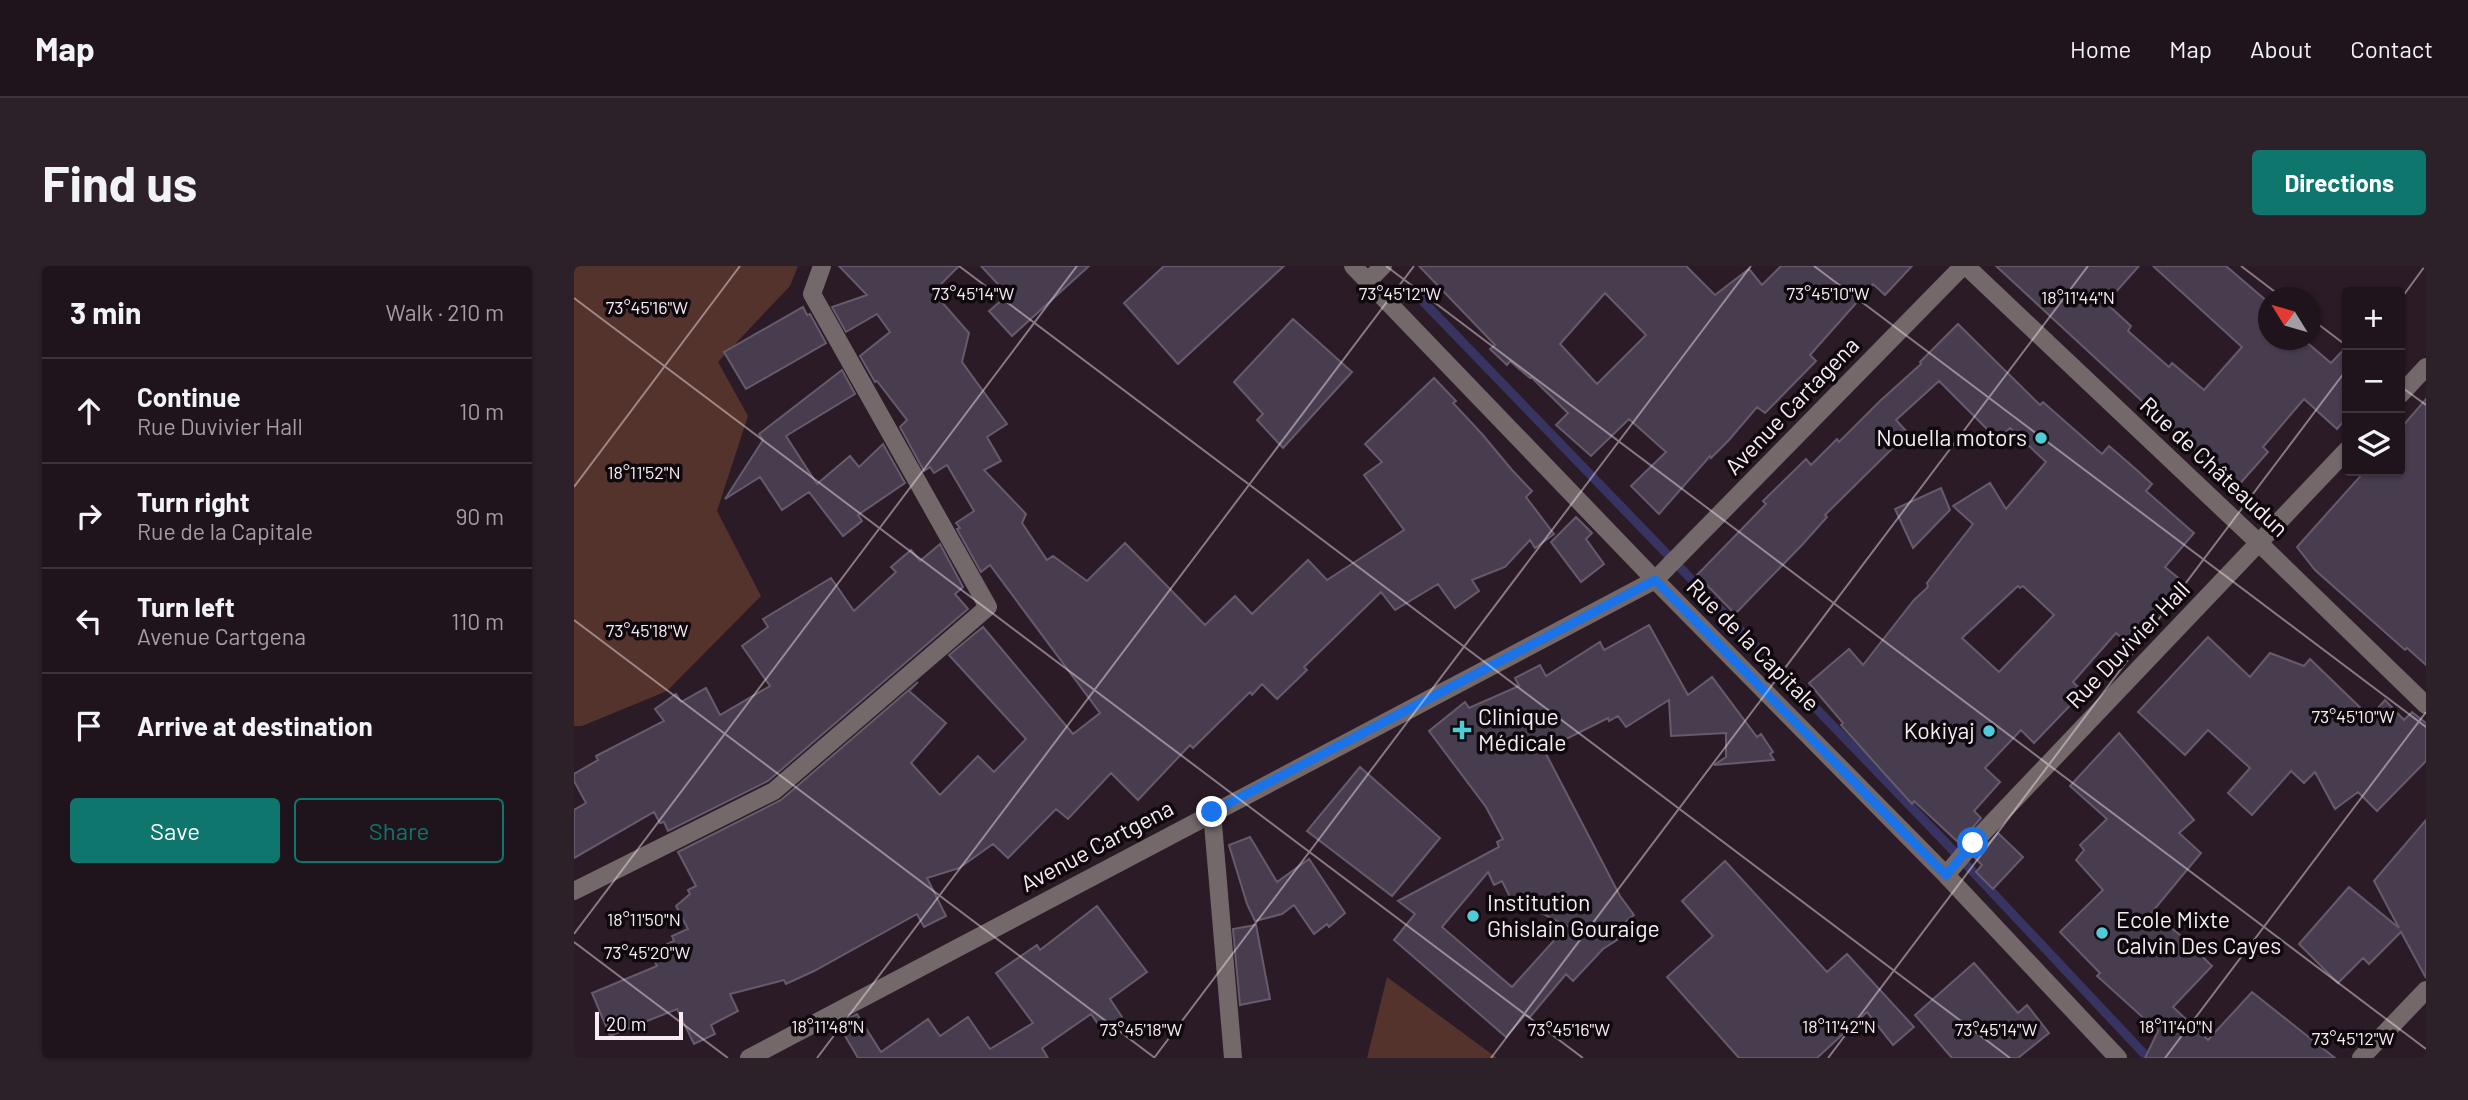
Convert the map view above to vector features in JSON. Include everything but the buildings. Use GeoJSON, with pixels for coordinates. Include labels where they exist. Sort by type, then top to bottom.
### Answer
{"type":"FeatureCollection","features":[{"type":"Feature","properties":{"kind":"street"},"geometry":{"type":"LineString","coordinates":[[574,891],[774,791],[988,607],[812,293],[822,266]]}},
{"type":"Feature","properties":{"kind":"street","name":"Rue de la Capitale"},"geometry":{"type":"LineString","coordinates":[[1353,266],[1655,580],[1946,875],[2118,1058]]}},
{"type":"Feature","properties":{"kind":"street"},"geometry":{"type":"LineString","coordinates":[[1368,281],[1383,266]]}},
{"type":"Feature","properties":{"kind":"street","name":"Rue de Châteaudun"},"geometry":{"type":"LineString","coordinates":[[1964,266],[2259,543],[2426,705]]}},
{"type":"Feature","properties":{"kind":"street","name":"Avenue Cartagena"},"geometry":{"type":"LineString","coordinates":[[1655,580],[1964,266]]}},
{"type":"Feature","properties":{"kind":"street"},"geometry":{"type":"LineString","coordinates":[[2405,390],[2426,367]]}},
{"type":"Feature","properties":{"kind":"street","name":"Rue Duvivier Hall"},"geometry":{"type":"LineString","coordinates":[[1946,875],[1973,843],[2342,455]]}},
{"type":"Feature","properties":{"kind":"street","name":"Avenue Cartgena"},"geometry":{"type":"LineString","coordinates":[[749,1058],[1655,580]]}},
{"type":"Feature","properties":{"kind":"street"},"geometry":{"type":"LineString","coordinates":[[1212,812],[1233,1058]]}},
{"type":"Feature","properties":{"kind":"street"},"geometry":{"type":"LineString","coordinates":[[2361,1058],[2426,990]]}},
{"type":"Feature","properties":{"kind":"shaded area"},"geometry":{"type":"Polygon","coordinates":[[[574,266],[798,266],[790,286],[718,362],[748,416],[717,511],[761,596],[667,691],[582,726],[574,726],[574,266]]]}},
{"type":"Feature","properties":{"kind":"shaded area"},"geometry":{"type":"Polygon","coordinates":[[[1387,977],[1497,1058],[1367,1058],[1387,977]]]}},
{"type":"Feature","properties":{"kind":"waterway"},"geometry":{"type":"LineString","coordinates":[[1414,292],[1945,842],[2148,1058]]}},
{"type":"Feature","properties":{"kind":"place","name":"Nouella motors"},"geometry":{"type":"Point","coordinates":[2041,438]}},
{"type":"Feature","properties":{"kind":"place","name":"Clinique Médicale"},"geometry":{"type":"Point","coordinates":[1462,730]}},
{"type":"Feature","properties":{"kind":"place","name":"Kokiyaj"},"geometry":{"type":"Point","coordinates":[1989,731]}},
{"type":"Feature","properties":{"kind":"place","name":"Institution Ghislain Gouraige"},"geometry":{"type":"Point","coordinates":[1473,916]}},
{"type":"Feature","properties":{"kind":"place","name":"Ecole Mixte Calvin Des Cayes"},"geometry":{"type":"Point","coordinates":[2102,933]}},
{"type":"Feature","properties":{"kind":"route"},"geometry":{"type":"LineString","coordinates":[[1212,812],[1655,580],[1946,875],[1973,843]]}}]}
